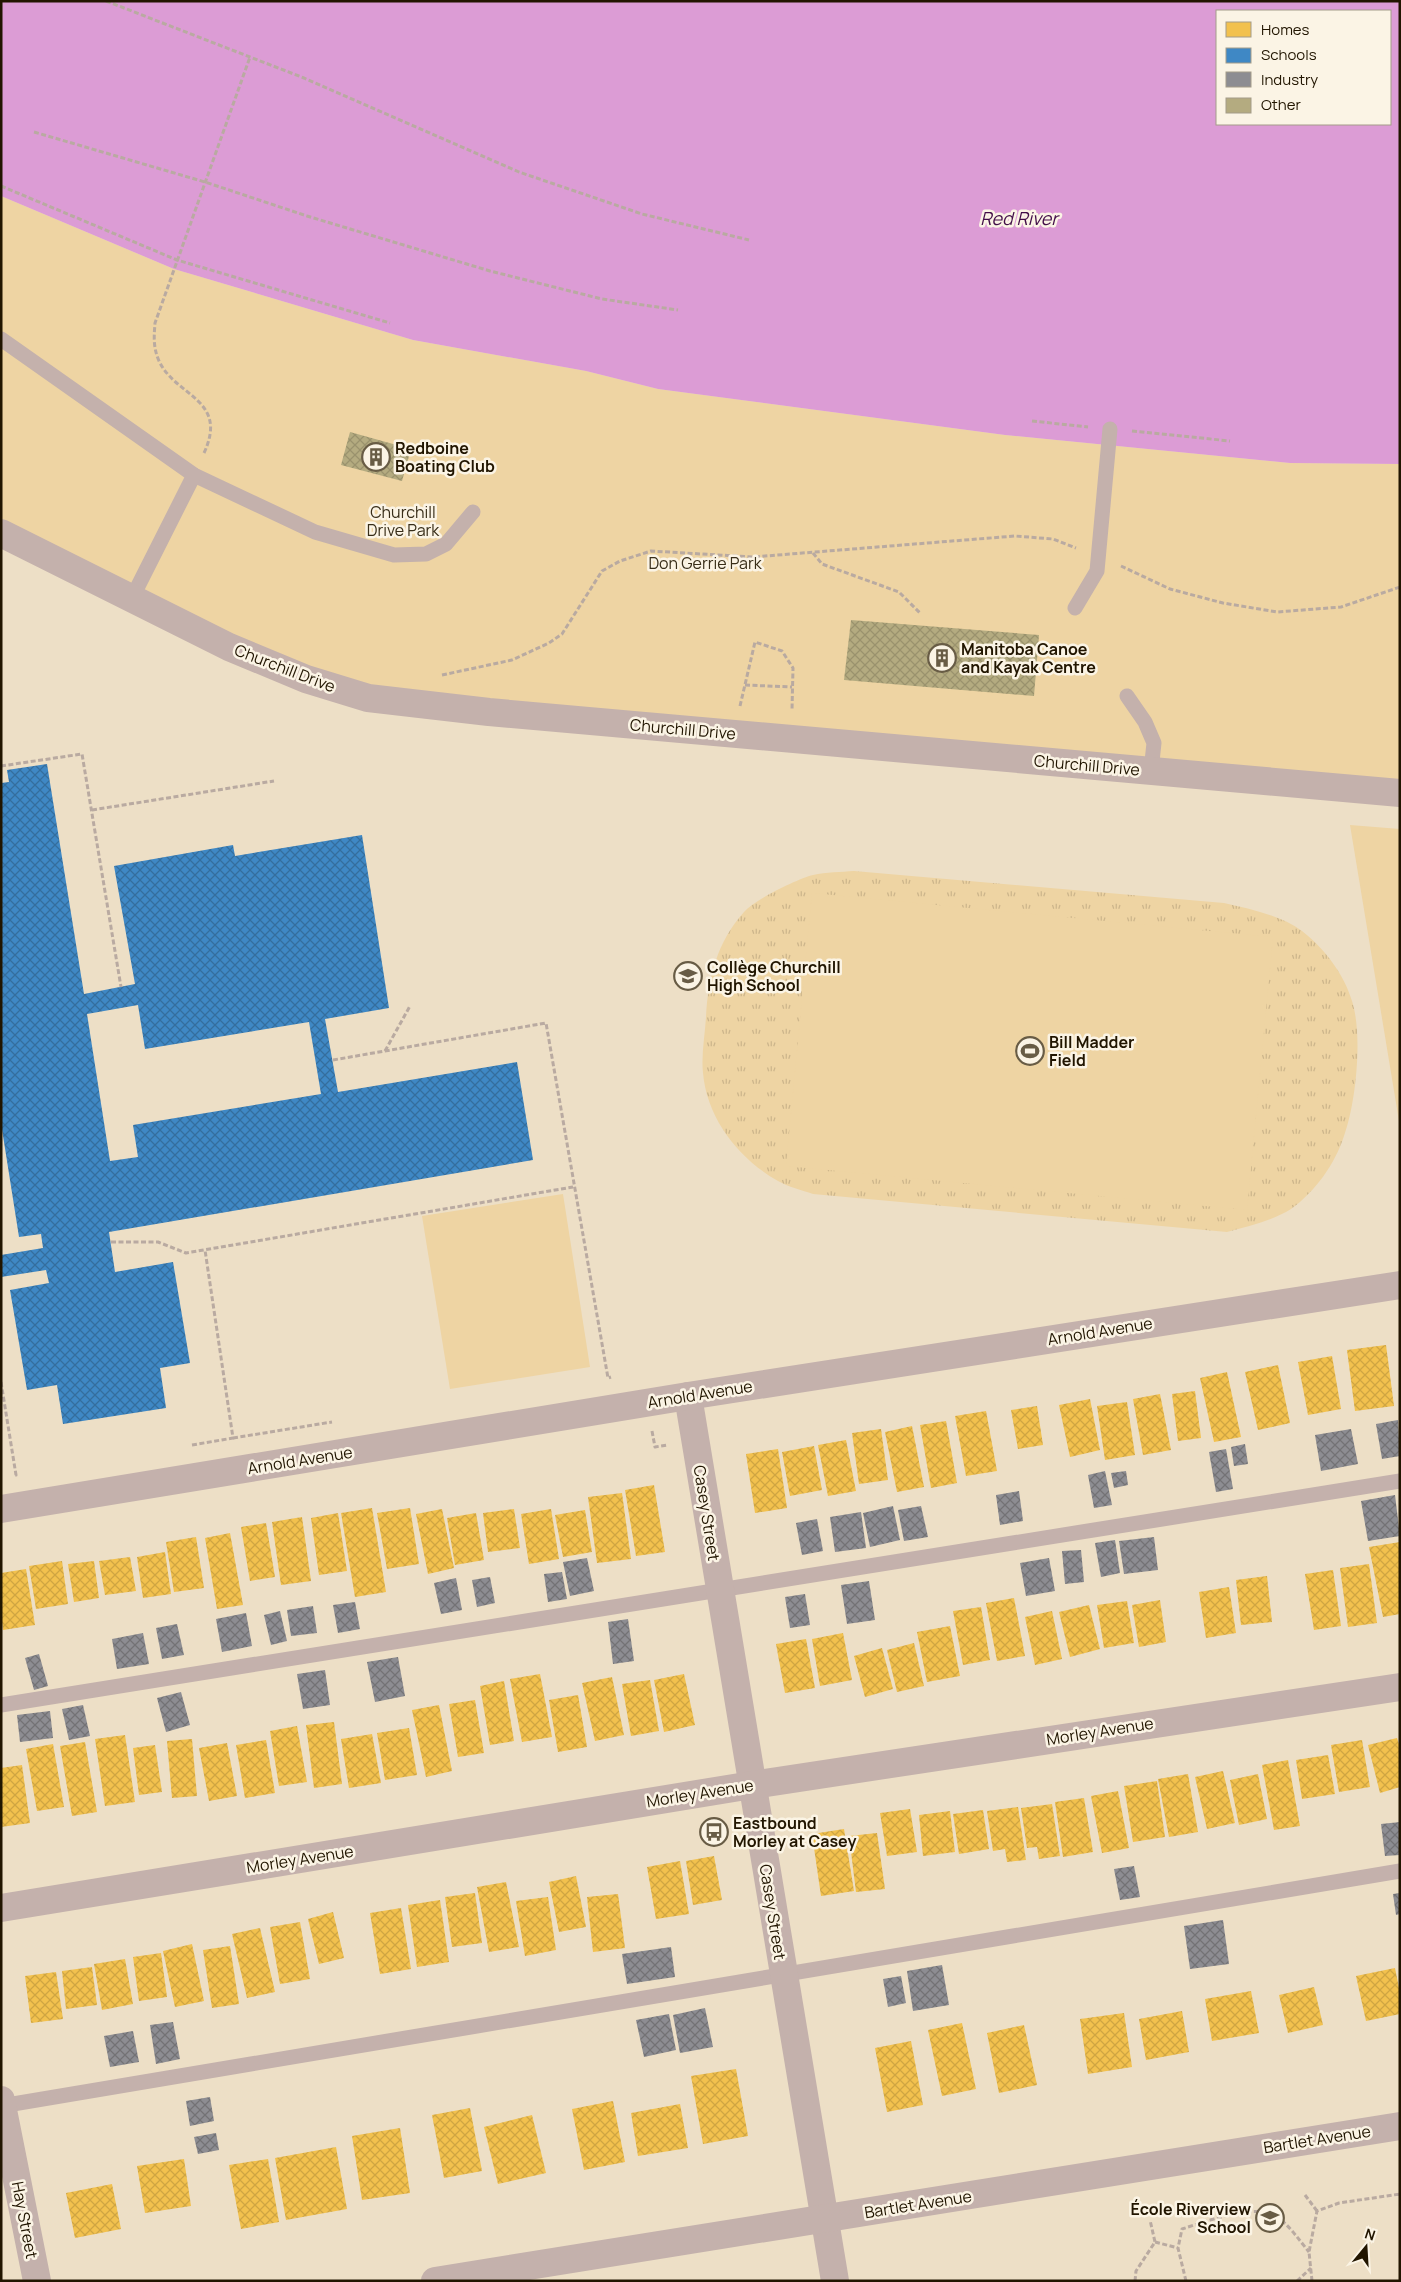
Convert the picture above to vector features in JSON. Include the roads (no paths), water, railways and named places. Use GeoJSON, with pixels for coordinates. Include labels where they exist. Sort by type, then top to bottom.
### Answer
{"type":"FeatureCollection","features":[{"type":"Feature","properties":{"kind":"street","name":"Churchill Drive"},"geometry":{"type":"LineString","coordinates":[[1,534],[238,650],[306,679],[368,698],[489,712],[1400,792]]}},
{"type":"Feature","properties":{"kind":"street","name":"Arnold Avenue"},"geometry":{"type":"LineString","coordinates":[[1,1509],[648,1402],[1400,1285]]}},
{"type":"Feature","properties":{"kind":"street","name":"Casey Street"},"geometry":{"type":"LineString","coordinates":[[688,1396],[835,2281]]}},
{"type":"Feature","properties":{"kind":"street","name":"Morley Avenue"},"geometry":{"type":"LineString","coordinates":[[1,1908],[752,1785],[1400,1687]]}},
{"type":"Feature","properties":{"kind":"street","name":"Hay Street"},"geometry":{"type":"LineString","coordinates":[[2,2104],[37,2281]]}},
{"type":"Feature","properties":{"kind":"street","name":"Bartlet Avenue"},"geometry":{"type":"LineString","coordinates":[[435,2281],[1400,2126]]}},
{"type":"Feature","properties":{"kind":"lane"},"geometry":{"type":"LineString","coordinates":[[1,338],[194,475],[315,532],[394,556],[426,554],[446,544],[473,512]]}},
{"type":"Feature","properties":{"kind":"lane"},"geometry":{"type":"LineString","coordinates":[[1075,608],[1097,572],[1100,556],[1110,429]]}},
{"type":"Feature","properties":{"kind":"lane"},"geometry":{"type":"LineString","coordinates":[[132,598],[194,475]]}},
{"type":"Feature","properties":{"kind":"lane"},"geometry":{"type":"LineString","coordinates":[[1127,696],[1145,722],[1154,743],[1151,771]]}},
{"type":"Feature","properties":{"kind":"lane"},"geometry":{"type":"LineString","coordinates":[[1,1705],[1400,1480]]}},
{"type":"Feature","properties":{"kind":"lane"},"geometry":{"type":"LineString","coordinates":[[2,2104],[1400,1871]]}},
{"type":"Feature","properties":{"kind":"water","name":"Red River"},"geometry":{"type":"Polygon","coordinates":[[[1,1],[1400,1],[1400,464],[1290,463],[1005,435],[658,389],[586,371],[413,340],[174,269],[1,196],[1,1]]]}},
{"type":"Feature","properties":{"kind":"place","name":"Redboine Boating Club"},"geometry":{"type":"Point","coordinates":[376,457]}},
{"type":"Feature","properties":{"kind":"place","name":"Manitoba Canoe and Kayak Centre"},"geometry":{"type":"Point","coordinates":[942,658]}},
{"type":"Feature","properties":{"kind":"place","name":"Collège Churchill High School"},"geometry":{"type":"Point","coordinates":[688,976]}},
{"type":"Feature","properties":{"kind":"place","name":"Bill Madder Field"},"geometry":{"type":"Point","coordinates":[1030,1051]}},
{"type":"Feature","properties":{"kind":"place","name":"Eastbound Morley at Casey"},"geometry":{"type":"Point","coordinates":[714,1832]}},
{"type":"Feature","properties":{"kind":"place","name":"École Riverview School"},"geometry":{"type":"Point","coordinates":[1270,2218]}},
{"type":"Feature","properties":{"kind":"park label","name":"Churchill Drive Park"},"geometry":{"type":"Point","coordinates":[403,521]}},
{"type":"Feature","properties":{"kind":"park label","name":"Don Gerrie Park"},"geometry":{"type":"Point","coordinates":[705,563]}}]}
